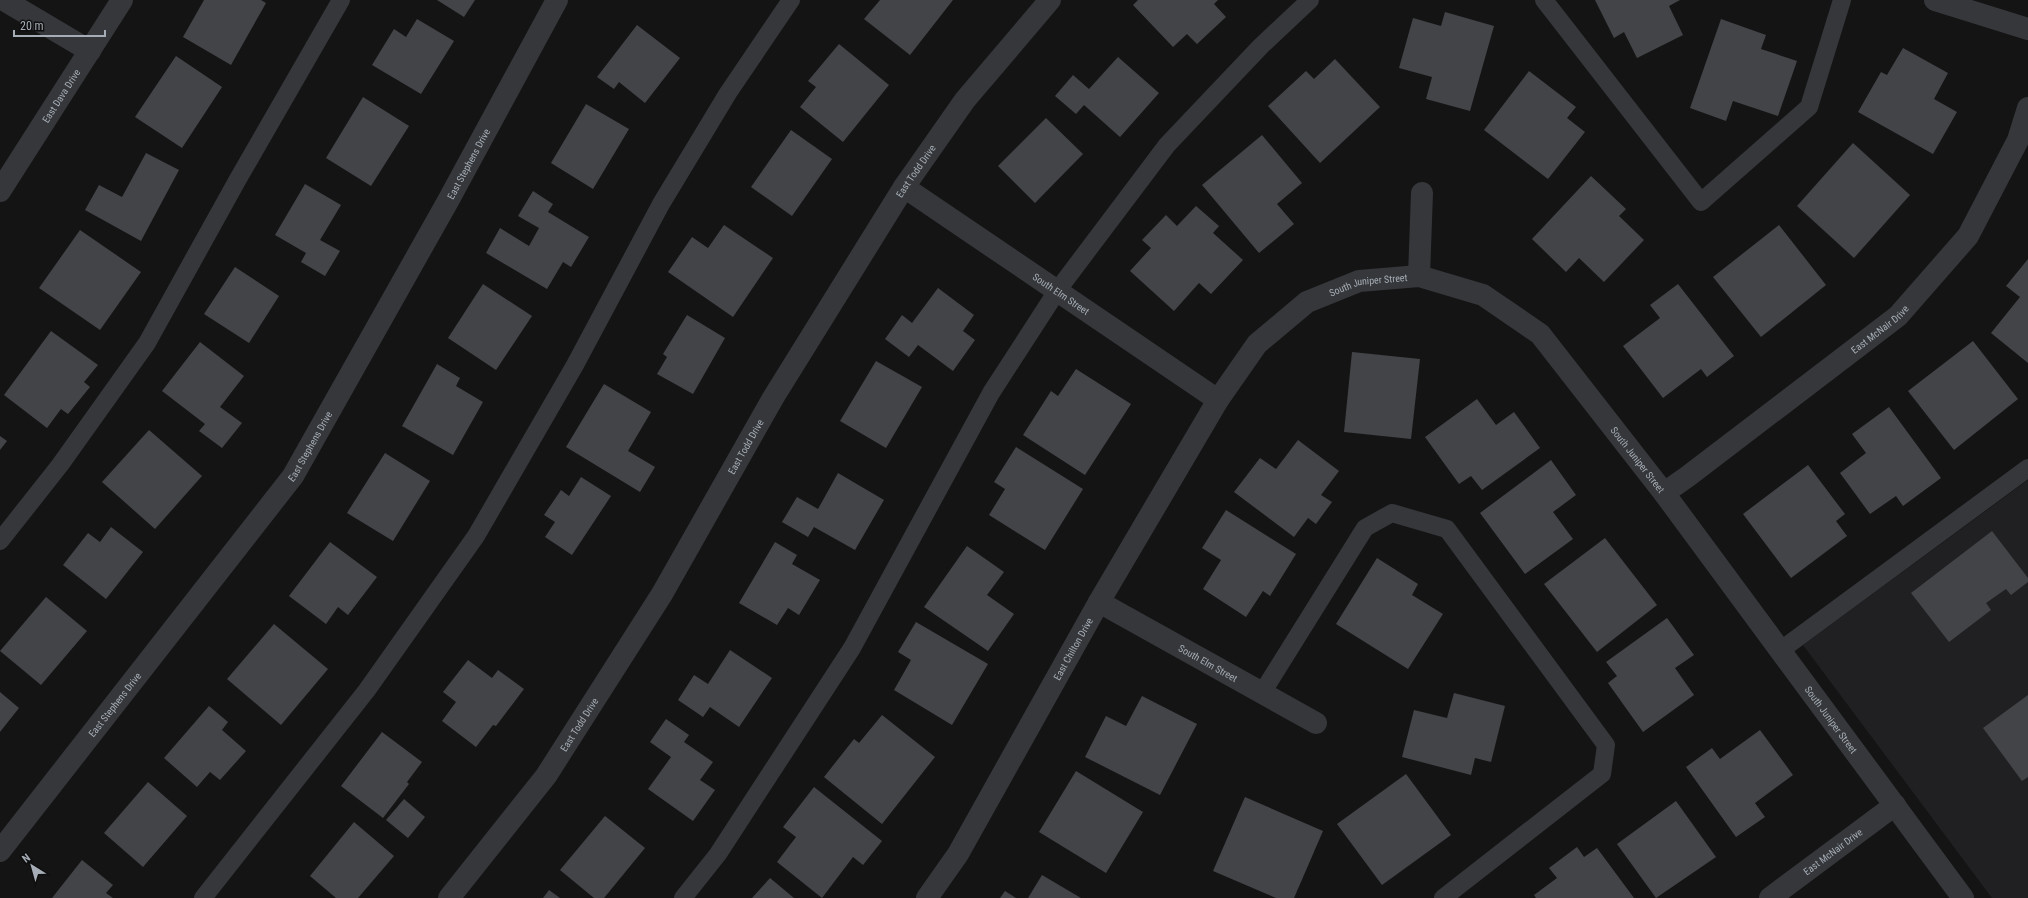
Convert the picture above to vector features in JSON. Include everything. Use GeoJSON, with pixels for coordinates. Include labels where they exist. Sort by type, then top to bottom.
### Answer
{"type":"FeatureCollection","features":[{"type":"Feature","properties":{"kind":"street"},"geometry":{"type":"LineString","coordinates":[[4,0],[90,51]]}},
{"type":"Feature","properties":{"kind":"street","name":"East Dava Drive"},"geometry":{"type":"LineString","coordinates":[[0,191],[122,0]]}},
{"type":"Feature","properties":{"kind":"street","name":"East Stephens Drive"},"geometry":{"type":"LineString","coordinates":[[0,851],[293,476],[444,208],[557,0]]}},
{"type":"Feature","properties":{"kind":"street","name":"East Todd Drive"},"geometry":{"type":"LineString","coordinates":[[449,898],[546,776],[654,608],[772,398],[904,187],[965,100],[1050,0]]}},
{"type":"Feature","properties":{"kind":"street"},"geometry":{"type":"LineString","coordinates":[[1935,0],[2028,29]]}},
{"type":"Feature","properties":{"kind":"street","name":"East McNair Drive"},"geometry":{"type":"LineString","coordinates":[[1664,493],[1688,477],[1898,316],[1968,236],[2018,140],[2028,108]]}},
{"type":"Feature","properties":{"kind":"street","name":"South Elm Street"},"geometry":{"type":"LineString","coordinates":[[904,187],[1218,400]]}},
{"type":"Feature","properties":{"kind":"street"},"geometry":{"type":"LineString","coordinates":[[1419,276],[1422,193]]}},
{"type":"Feature","properties":{"kind":"street","name":"South Juniper Street"},"geometry":{"type":"LineString","coordinates":[[1218,400],[1257,344],[1307,302],[1359,281],[1419,276],[1483,295],[1540,334],[1664,493],[1963,898]]}},
{"type":"Feature","properties":{"kind":"street","name":"East Chilton Drive"},"geometry":{"type":"LineString","coordinates":[[927,898],[958,854],[1099,602],[1218,400]]}},
{"type":"Feature","properties":{"kind":"street","name":"South Elm Street"},"geometry":{"type":"LineString","coordinates":[[1099,602],[1316,723]]}},
{"type":"Feature","properties":{"kind":"street","name":"East McNair Drive"},"geometry":{"type":"LineString","coordinates":[[1770,898],[1895,805]]}},
{"type":"Feature","properties":{"kind":"lane"},"geometry":{"type":"LineString","coordinates":[[0,540],[60,465],[148,343],[238,180],[341,0]]}},
{"type":"Feature","properties":{"kind":"lane"},"geometry":{"type":"LineString","coordinates":[[203,898],[367,690],[476,536],[576,365],[661,204],[728,93],[791,0]]}},
{"type":"Feature","properties":{"kind":"lane"},"geometry":{"type":"LineString","coordinates":[[683,898],[718,854],[852,648],[991,393],[1057,291],[1167,145],[1261,46],[1310,0]]}},
{"type":"Feature","properties":{"kind":"lane"},"geometry":{"type":"LineString","coordinates":[[1544,0],[1701,202],[1809,107],[1842,0]]}},
{"type":"Feature","properties":{"kind":"lane"},"geometry":{"type":"LineString","coordinates":[[1780,650],[2028,468]]}},
{"type":"Feature","properties":{"kind":"lane"},"geometry":{"type":"LineString","coordinates":[[1262,692],[1364,528],[1392,513],[1447,529],[1606,745],[1602,774],[1443,898]]}},
{"type":"Feature","properties":{"kind":"shaded area"},"geometry":{"type":"Polygon","coordinates":[[[2028,480],[2028,898],[1992,898],[1803,645],[2028,480]]]}},
{"type":"Feature","properties":{"kind":"building"},"geometry":{"type":"Polygon","coordinates":[[[204,0],[261,0],[266,3],[231,65],[183,37],[204,0]]]}},
{"type":"Feature","properties":{"kind":"building"},"geometry":{"type":"Polygon","coordinates":[[[437,0],[475,0],[464,17],[437,0]]]}},
{"type":"Feature","properties":{"kind":"building"},"geometry":{"type":"Polygon","coordinates":[[[880,0],[953,0],[910,55],[864,19],[880,0]]]}},
{"type":"Feature","properties":{"kind":"building"},"geometry":{"type":"Polygon","coordinates":[[[1138,0],[1218,0],[1214,4],[1226,17],[1197,44],[1187,34],[1173,47],[1133,5],[1138,0]]]}},
{"type":"Feature","properties":{"kind":"building"},"geometry":{"type":"Polygon","coordinates":[[[1595,0],[1680,0],[1669,6],[1683,35],[1637,58],[1624,32],[1614,38],[1595,0]]]}},
{"type":"Feature","properties":{"kind":"building"},"geometry":{"type":"Polygon","coordinates":[[[1445,12],[1494,26],[1470,111],[1426,99],[1432,77],[1399,68],[1413,18],[1441,26],[1445,12]]]}},
{"type":"Feature","properties":{"kind":"building"},"geometry":{"type":"Polygon","coordinates":[[[417,19],[454,41],[421,94],[372,65],[394,29],[406,37],[417,19]]]}},
{"type":"Feature","properties":{"kind":"building"},"geometry":{"type":"Polygon","coordinates":[[[1721,19],[1766,35],[1761,49],[1797,61],[1778,116],[1733,101],[1726,121],[1690,108],[1721,19]]]}},
{"type":"Feature","properties":{"kind":"building"},"geometry":{"type":"Polygon","coordinates":[[[637,25],[680,58],[645,103],[619,82],[614,89],[597,77],[637,25]]]}},
{"type":"Feature","properties":{"kind":"building"},"geometry":{"type":"Polygon","coordinates":[[[839,44],[889,85],[843,142],[800,107],[816,87],[808,81],[839,44]]]}},
{"type":"Feature","properties":{"kind":"building"},"geometry":{"type":"Polygon","coordinates":[[[1903,48],[1948,73],[1934,99],[1957,112],[1933,154],[1858,112],[1881,72],[1887,75],[1903,48]]]}},
{"type":"Feature","properties":{"kind":"building"},"geometry":{"type":"Polygon","coordinates":[[[176,56],[222,87],[182,148],[135,117],[176,56]]]}},
{"type":"Feature","properties":{"kind":"building"},"geometry":{"type":"Polygon","coordinates":[[[1118,57],[1159,93],[1120,137],[1084,105],[1076,114],[1055,96],[1073,75],[1089,89],[1118,57]]]}},
{"type":"Feature","properties":{"kind":"building"},"geometry":{"type":"Polygon","coordinates":[[[1335,59],[1380,107],[1320,163],[1268,106],[1306,71],[1314,79],[1335,59]]]}},
{"type":"Feature","properties":{"kind":"building"},"geometry":{"type":"Polygon","coordinates":[[[1529,71],[1576,107],[1567,118],[1585,132],[1548,179],[1484,130],[1529,71]]]}},
{"type":"Feature","properties":{"kind":"building"},"geometry":{"type":"Polygon","coordinates":[[[363,97],[409,126],[371,186],[326,158],[363,97]]]}},
{"type":"Feature","properties":{"kind":"building"},"geometry":{"type":"Polygon","coordinates":[[[586,104],[629,129],[593,189],[551,163],[586,104]]]}},
{"type":"Feature","properties":{"kind":"building"},"geometry":{"type":"Polygon","coordinates":[[[1046,118],[1083,154],[1035,203],[998,166],[1046,118]]]}},
{"type":"Feature","properties":{"kind":"building"},"geometry":{"type":"Polygon","coordinates":[[[791,130],[832,159],[792,216],[751,187],[791,130]]]}},
{"type":"Feature","properties":{"kind":"building"},"geometry":{"type":"Polygon","coordinates":[[[1262,135],[1302,183],[1277,204],[1294,224],[1259,253],[1202,185],[1262,135]]]}},
{"type":"Feature","properties":{"kind":"building"},"geometry":{"type":"Polygon","coordinates":[[[1853,143],[1910,195],[1854,258],[1797,206],[1853,143]]]}},
{"type":"Feature","properties":{"kind":"building"},"geometry":{"type":"Polygon","coordinates":[[[146,153],[179,170],[141,241],[85,210],[99,185],[122,197],[146,153]]]}},
{"type":"Feature","properties":{"kind":"building"},"geometry":{"type":"Polygon","coordinates":[[[1591,176],[1626,209],[1619,216],[1644,240],[1604,282],[1579,258],[1566,272],[1532,239],[1591,176]]]}},
{"type":"Feature","properties":{"kind":"building"},"geometry":{"type":"Polygon","coordinates":[[[305,184],[341,205],[320,240],[340,251],[325,276],[301,262],[306,253],[275,235],[305,184]]]}},
{"type":"Feature","properties":{"kind":"building"},"geometry":{"type":"Polygon","coordinates":[[[533,191],[553,204],[548,212],[589,237],[571,267],[563,262],[547,289],[486,253],[500,228],[529,246],[539,228],[518,216],[533,191]]]}},
{"type":"Feature","properties":{"kind":"building"},"geometry":{"type":"Polygon","coordinates":[[[1196,206],[1219,226],[1213,233],[1243,260],[1211,294],[1199,283],[1174,311],[1130,271],[1151,248],[1142,240],[1166,215],[1177,226],[1196,206]]]}},
{"type":"Feature","properties":{"kind":"building"},"geometry":{"type":"Polygon","coordinates":[[[724,225],[773,258],[733,317],[668,272],[692,237],[708,248],[724,225]]]}},
{"type":"Feature","properties":{"kind":"building"},"geometry":{"type":"Polygon","coordinates":[[[1779,225],[1826,285],[1761,337],[1713,277],[1779,225]]]}},
{"type":"Feature","properties":{"kind":"building"},"geometry":{"type":"Polygon","coordinates":[[[80,230],[141,272],[100,330],[39,288],[80,230]]]}},
{"type":"Feature","properties":{"kind":"building"},"geometry":{"type":"Polygon","coordinates":[[[2028,259],[2028,363],[1991,333],[2020,297],[2006,286],[2028,259]]]}},
{"type":"Feature","properties":{"kind":"building"},"geometry":{"type":"Polygon","coordinates":[[[235,267],[279,296],[249,343],[204,314],[235,267]]]}},
{"type":"Feature","properties":{"kind":"building"},"geometry":{"type":"Polygon","coordinates":[[[483,284],[532,316],[496,370],[448,338],[483,284]]]}},
{"type":"Feature","properties":{"kind":"building"},"geometry":{"type":"Polygon","coordinates":[[[1678,284],[1734,356],[1707,377],[1701,369],[1663,398],[1623,346],[1660,318],[1650,305],[1678,284]]]}},
{"type":"Feature","properties":{"kind":"building"},"geometry":{"type":"Polygon","coordinates":[[[938,288],[974,315],[963,331],[975,340],[953,371],[918,345],[909,357],[885,339],[902,315],[912,323],[938,288]]]}},
{"type":"Feature","properties":{"kind":"building"},"geometry":{"type":"Polygon","coordinates":[[[687,315],[725,338],[693,394],[657,374],[667,357],[663,354],[687,315]]]}},
{"type":"Feature","properties":{"kind":"building"},"geometry":{"type":"Polygon","coordinates":[[[51,331],[98,365],[84,382],[90,387],[68,414],[61,409],[47,428],[4,395],[51,331]]]}},
{"type":"Feature","properties":{"kind":"building"},"geometry":{"type":"Polygon","coordinates":[[[1973,341],[2018,399],[1954,450],[1908,391],[1973,341]]]}},
{"type":"Feature","properties":{"kind":"building"},"geometry":{"type":"Polygon","coordinates":[[[200,342],[244,376],[220,407],[242,423],[222,448],[199,431],[205,424],[162,391],[200,342]]]}},
{"type":"Feature","properties":{"kind":"building"},"geometry":{"type":"Polygon","coordinates":[[[1352,352],[1420,359],[1411,439],[1344,432],[1352,352]]]}},
{"type":"Feature","properties":{"kind":"building"},"geometry":{"type":"Polygon","coordinates":[[[876,361],[922,387],[886,448],[840,421],[876,361]]]}},
{"type":"Feature","properties":{"kind":"building"},"geometry":{"type":"Polygon","coordinates":[[[437,364],[460,378],[456,386],[483,402],[453,455],[402,426],[437,364]]]}},
{"type":"Feature","properties":{"kind":"building"},"geometry":{"type":"Polygon","coordinates":[[[1076,369],[1131,404],[1085,475],[1023,435],[1051,391],[1058,396],[1076,369]]]}},
{"type":"Feature","properties":{"kind":"building"},"geometry":{"type":"Polygon","coordinates":[[[604,384],[651,412],[628,451],[655,467],[640,492],[566,447],[604,384]]]}},
{"type":"Feature","properties":{"kind":"building"},"geometry":{"type":"Polygon","coordinates":[[[1477,399],[1496,425],[1514,412],[1540,448],[1482,490],[1471,476],[1459,484],[1425,437],[1477,399]]]}},
{"type":"Feature","properties":{"kind":"building"},"geometry":{"type":"Polygon","coordinates":[[[1889,407],[1941,478],[1903,506],[1896,496],[1870,514],[1840,473],[1866,453],[1852,434],[1889,407]]]}},
{"type":"Feature","properties":{"kind":"building"},"geometry":{"type":"Polygon","coordinates":[[[149,430],[202,476],[155,529],[102,482],[149,430]]]}},
{"type":"Feature","properties":{"kind":"building"},"geometry":{"type":"Polygon","coordinates":[[[0,436],[7,441],[0,450],[0,436]]]}},
{"type":"Feature","properties":{"kind":"building"},"geometry":{"type":"Polygon","coordinates":[[[1298,440],[1339,471],[1321,495],[1332,502],[1316,524],[1308,518],[1294,537],[1234,492],[1260,458],[1276,469],[1298,440]]]}},
{"type":"Feature","properties":{"kind":"building"},"geometry":{"type":"Polygon","coordinates":[[[1016,447],[1083,489],[1045,550],[989,515],[1005,489],[994,482],[1016,447]]]}},
{"type":"Feature","properties":{"kind":"building"},"geometry":{"type":"Polygon","coordinates":[[[385,453],[430,481],[393,541],[347,513],[385,453]]]}},
{"type":"Feature","properties":{"kind":"building"},"geometry":{"type":"Polygon","coordinates":[[[1551,460],[1576,495],[1553,512],[1573,539],[1525,574],[1480,513],[1551,460]]]}},
{"type":"Feature","properties":{"kind":"building"},"geometry":{"type":"Polygon","coordinates":[[[1808,465],[1845,514],[1836,521],[1847,536],[1791,578],[1743,514],[1808,465]]]}},
{"type":"Feature","properties":{"kind":"building"},"geometry":{"type":"Polygon","coordinates":[[[838,473],[884,500],[855,550],[814,527],[808,537],[782,522],[797,497],[818,509],[838,473]]]}},
{"type":"Feature","properties":{"kind":"building"},"geometry":{"type":"Polygon","coordinates":[[[581,477],[611,496],[572,555],[545,537],[555,522],[544,515],[561,490],[569,496],[581,477]]]}},
{"type":"Feature","properties":{"kind":"building"},"geometry":{"type":"Polygon","coordinates":[[[1226,510],[1296,554],[1270,596],[1263,591],[1246,617],[1203,589],[1221,560],[1202,548],[1226,510]]]}},
{"type":"Feature","properties":{"kind":"building"},"geometry":{"type":"Polygon","coordinates":[[[111,527],[143,552],[106,599],[63,565],[88,533],[100,542],[111,527]]]}},
{"type":"Feature","properties":{"kind":"building"},"geometry":{"type":"Polygon","coordinates":[[[1992,531],[2028,578],[2028,582],[2011,595],[2006,589],[1986,603],[1991,610],[1949,642],[1911,593],[1992,531]]]}},
{"type":"Feature","properties":{"kind":"building"},"geometry":{"type":"Polygon","coordinates":[[[1605,538],[1657,605],[1597,652],[1544,584],[1605,538]]]}},
{"type":"Feature","properties":{"kind":"building"},"geometry":{"type":"Polygon","coordinates":[[[330,542],[377,577],[348,615],[338,607],[326,624],[289,596],[330,542]]]}},
{"type":"Feature","properties":{"kind":"building"},"geometry":{"type":"Polygon","coordinates":[[[775,542],[797,555],[792,564],[820,580],[799,615],[788,608],[777,625],[739,603],[775,542]]]}},
{"type":"Feature","properties":{"kind":"building"},"geometry":{"type":"Polygon","coordinates":[[[967,546],[1004,572],[987,595],[1014,614],[988,651],[924,607],[967,546]]]}},
{"type":"Feature","properties":{"kind":"building"},"geometry":{"type":"Polygon","coordinates":[[[1377,558],[1418,584],[1412,595],[1443,614],[1408,669],[1336,624],[1377,558]]]}},
{"type":"Feature","properties":{"kind":"building"},"geometry":{"type":"Polygon","coordinates":[[[46,597],[87,631],[41,685],[0,651],[46,597]]]}},
{"type":"Feature","properties":{"kind":"building"},"geometry":{"type":"Polygon","coordinates":[[[1667,618],[1694,655],[1675,668],[1694,695],[1643,732],[1608,683],[1617,676],[1606,662],[1667,618]]]}},
{"type":"Feature","properties":{"kind":"building"},"geometry":{"type":"Polygon","coordinates":[[[916,622],[988,664],[952,725],[894,690],[911,660],[898,652],[916,622]]]}},
{"type":"Feature","properties":{"kind":"building"},"geometry":{"type":"Polygon","coordinates":[[[274,624],[328,669],[281,725],[227,679],[274,624]]]}},
{"type":"Feature","properties":{"kind":"building"},"geometry":{"type":"Polygon","coordinates":[[[730,650],[772,678],[739,727],[710,707],[703,717],[678,700],[694,675],[708,684],[730,650]]]}},
{"type":"Feature","properties":{"kind":"building"},"geometry":{"type":"Polygon","coordinates":[[[468,660],[492,678],[498,670],[524,689],[496,726],[493,725],[476,747],[442,721],[456,702],[443,692],[468,660]]]}},
{"type":"Feature","properties":{"kind":"building"},"geometry":{"type":"Polygon","coordinates":[[[0,692],[19,708],[0,732],[0,692]]]}},
{"type":"Feature","properties":{"kind":"building"},"geometry":{"type":"Polygon","coordinates":[[[1454,693],[1505,706],[1491,762],[1475,758],[1471,775],[1402,757],[1414,710],[1447,718],[1454,693]]]}},
{"type":"Feature","properties":{"kind":"building"},"geometry":{"type":"Polygon","coordinates":[[[2028,695],[2028,777],[2022,781],[1983,728],[2028,695]]]}},
{"type":"Feature","properties":{"kind":"building"},"geometry":{"type":"Polygon","coordinates":[[[1142,696],[1197,724],[1160,795],[1085,757],[1106,716],[1126,726],[1142,696]]]}},
{"type":"Feature","properties":{"kind":"building"},"geometry":{"type":"Polygon","coordinates":[[[209,706],[228,722],[222,730],[246,751],[220,780],[210,772],[197,787],[164,758],[209,706]]]}},
{"type":"Feature","properties":{"kind":"building"},"geometry":{"type":"Polygon","coordinates":[[[882,715],[935,757],[882,824],[824,777],[854,739],[859,743],[882,715]]]}},
{"type":"Feature","properties":{"kind":"building"},"geometry":{"type":"Polygon","coordinates":[[[666,719],[689,735],[684,742],[713,762],[700,780],[715,790],[693,821],[648,789],[671,757],[650,742],[666,719]]]}},
{"type":"Feature","properties":{"kind":"building"},"geometry":{"type":"Polygon","coordinates":[[[1760,730],[1793,775],[1755,803],[1765,817],[1736,837],[1686,767],[1712,748],[1720,759],[1760,730]]]}},
{"type":"Feature","properties":{"kind":"building"},"geometry":{"type":"Polygon","coordinates":[[[382,732],[422,762],[407,782],[409,784],[383,818],[341,786],[382,732]]]}},
{"type":"Feature","properties":{"kind":"building"},"geometry":{"type":"Polygon","coordinates":[[[1076,771],[1143,812],[1106,873],[1039,832],[1076,771]]]}},
{"type":"Feature","properties":{"kind":"building"},"geometry":{"type":"Polygon","coordinates":[[[1406,774],[1451,835],[1382,885],[1337,824],[1406,774]]]}},
{"type":"Feature","properties":{"kind":"building"},"geometry":{"type":"Polygon","coordinates":[[[148,782],[187,816],[143,867],[104,833],[148,782]]]}},
{"type":"Feature","properties":{"kind":"building"},"geometry":{"type":"Polygon","coordinates":[[[814,787],[882,841],[863,865],[853,857],[822,898],[777,862],[796,837],[783,827],[814,787]]]}},
{"type":"Feature","properties":{"kind":"building"},"geometry":{"type":"Polygon","coordinates":[[[1245,797],[1323,831],[1294,898],[1276,898],[1213,871],[1245,797]]]}},
{"type":"Feature","properties":{"kind":"building"},"geometry":{"type":"Polygon","coordinates":[[[404,799],[425,817],[408,838],[386,820],[404,799]]]}},
{"type":"Feature","properties":{"kind":"building"},"geometry":{"type":"Polygon","coordinates":[[[1676,801],[1716,857],[1656,898],[1617,844],[1676,801]]]}},
{"type":"Feature","properties":{"kind":"building"},"geometry":{"type":"Polygon","coordinates":[[[605,816],[645,848],[604,898],[594,898],[560,870],[605,816]]]}},
{"type":"Feature","properties":{"kind":"building"},"geometry":{"type":"Polygon","coordinates":[[[354,822],[394,856],[358,898],[336,898],[310,876],[354,822]]]}},
{"type":"Feature","properties":{"kind":"building"},"geometry":{"type":"Polygon","coordinates":[[[1577,847],[1584,857],[1597,848],[1634,898],[1536,898],[1534,895],[1557,878],[1549,868],[1577,847]]]}},
{"type":"Feature","properties":{"kind":"building"},"geometry":{"type":"Polygon","coordinates":[[[82,860],[113,885],[106,893],[113,898],[52,898],[82,860]]]}},
{"type":"Feature","properties":{"kind":"building"},"geometry":{"type":"Polygon","coordinates":[[[1042,875],[1081,898],[1028,898],[1042,875]]]}},
{"type":"Feature","properties":{"kind":"building"},"geometry":{"type":"Polygon","coordinates":[[[770,878],[794,898],[752,898],[770,878]]]}},
{"type":"Feature","properties":{"kind":"building"},"geometry":{"type":"Polygon","coordinates":[[[549,890],[560,898],[543,898],[549,890]]]}},
{"type":"Feature","properties":{"kind":"building"},"geometry":{"type":"Polygon","coordinates":[[[1005,891],[1016,898],[1000,898],[1005,891]]]}}]}
